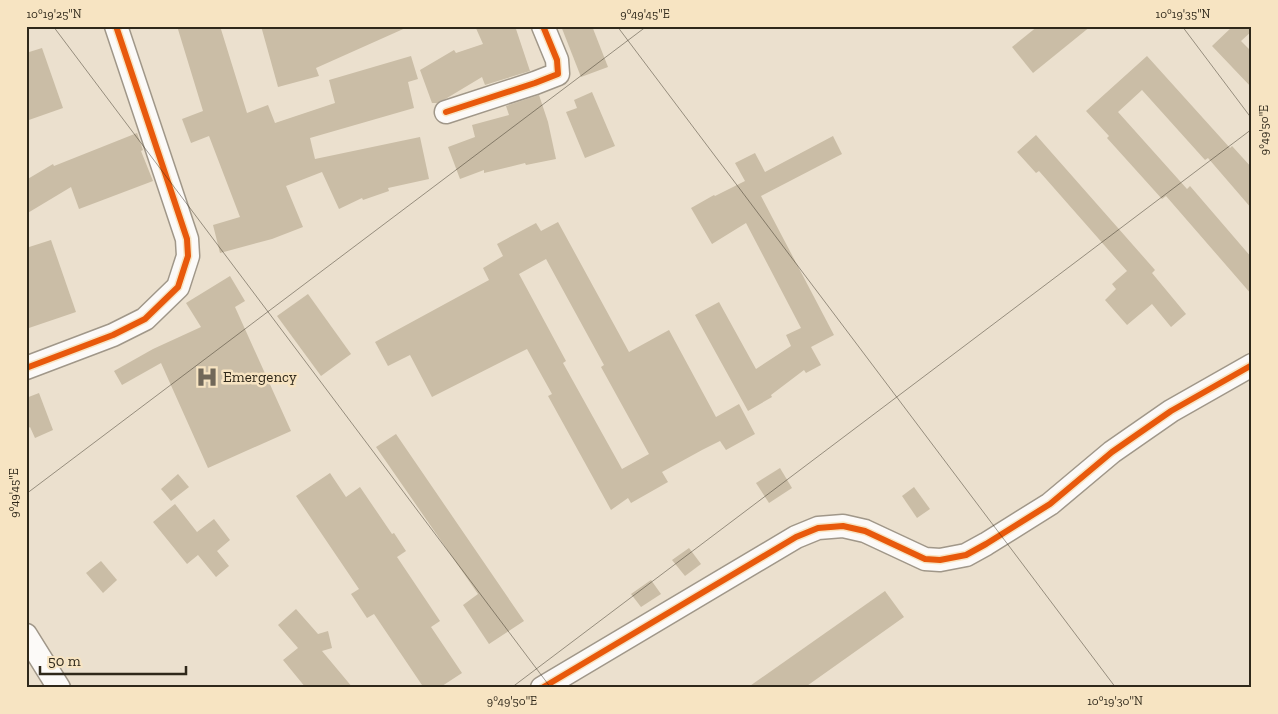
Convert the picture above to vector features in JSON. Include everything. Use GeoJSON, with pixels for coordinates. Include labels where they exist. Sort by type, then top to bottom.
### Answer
{"type":"FeatureCollection","features":[{"type":"Feature","properties":{"kind":"street"},"geometry":{"type":"LineString","coordinates":[[26,368],[113,335],[145,319],[178,287],[188,256],[187,239],[116,26]]}},
{"type":"Feature","properties":{"kind":"street"},"geometry":{"type":"LineString","coordinates":[[446,112],[558,74],[557,60],[543,26]]}},
{"type":"Feature","properties":{"kind":"street"},"geometry":{"type":"LineString","coordinates":[[542,688],[796,537],[818,528],[843,526],[865,531],[925,558],[940,560],[966,555],[1050,504],[1112,452],[1171,412],[1252,365]]}},
{"type":"Feature","properties":{"kind":"street"},"geometry":{"type":"LineString","coordinates":[[26,635],[59,688]]}},
{"type":"Feature","properties":{"kind":"building"},"geometry":{"type":"Polygon","coordinates":[[[177,26],[220,26],[247,113],[268,105],[275,123],[335,103],[329,80],[411,56],[418,79],[408,82],[414,108],[310,138],[315,159],[420,137],[429,179],[388,188],[389,191],[363,200],[362,198],[339,209],[322,172],[286,186],[303,227],[272,239],[220,253],[213,225],[240,217],[209,136],[191,143],[182,119],[203,111],[177,26]]]}},
{"type":"Feature","properties":{"kind":"building"},"geometry":{"type":"Polygon","coordinates":[[[261,26],[410,26],[316,68],[319,76],[278,87],[261,26]]]}},
{"type":"Feature","properties":{"kind":"building"},"geometry":{"type":"Polygon","coordinates":[[[475,26],[515,26],[530,71],[485,85],[482,77],[447,98],[437,103],[432,103],[420,70],[454,50],[456,53],[483,44],[475,26]]]}},
{"type":"Feature","properties":{"kind":"building"},"geometry":{"type":"Polygon","coordinates":[[[561,26],[592,26],[608,67],[581,77],[561,26]]]}},
{"type":"Feature","properties":{"kind":"building"},"geometry":{"type":"Polygon","coordinates":[[[1038,26],[1091,26],[1033,73],[1012,47],[1038,26]]]}},
{"type":"Feature","properties":{"kind":"building"},"geometry":{"type":"Polygon","coordinates":[[[1233,26],[1252,26],[1252,31],[1241,41],[1252,52],[1252,88],[1212,46],[1233,26]]]}},
{"type":"Feature","properties":{"kind":"building"},"geometry":{"type":"Polygon","coordinates":[[[42,48],[63,108],[26,121],[26,53],[42,48]]]}},
{"type":"Feature","properties":{"kind":"building"},"geometry":{"type":"Polygon","coordinates":[[[1147,56],[1230,148],[1232,146],[1252,168],[1252,209],[1208,158],[1205,160],[1142,90],[1118,112],[1187,189],[1190,186],[1252,258],[1252,295],[1166,196],[1162,199],[1107,138],[1109,136],[1086,111],[1147,56]]]}},
{"type":"Feature","properties":{"kind":"building"},"geometry":{"type":"Polygon","coordinates":[[[592,92],[615,146],[585,158],[566,112],[577,108],[574,100],[592,92]]]}},
{"type":"Feature","properties":{"kind":"building"},"geometry":{"type":"Polygon","coordinates":[[[539,95],[548,122],[556,159],[526,165],[525,163],[484,173],[484,170],[460,179],[448,147],[475,137],[472,125],[509,115],[506,106],[539,95]]]}},
{"type":"Feature","properties":{"kind":"building"},"geometry":{"type":"Polygon","coordinates":[[[137,133],[143,150],[141,151],[153,181],[79,209],[71,187],[26,214],[26,180],[53,164],[54,166],[137,133]]]}},
{"type":"Feature","properties":{"kind":"building"},"geometry":{"type":"Polygon","coordinates":[[[1036,135],[1155,270],[1152,273],[1186,314],[1171,327],[1152,304],[1127,325],[1105,300],[1116,289],[1112,284],[1127,271],[1039,171],[1036,173],[1017,152],[1036,135]]]}},
{"type":"Feature","properties":{"kind":"building"},"geometry":{"type":"Polygon","coordinates":[[[833,136],[842,154],[761,196],[834,335],[811,347],[821,365],[806,373],[804,370],[771,395],[772,397],[748,411],[695,315],[719,302],[756,369],[791,346],[786,335],[801,328],[746,223],[712,244],[691,208],[745,181],[735,163],[755,153],[765,172],[833,136]]]}},
{"type":"Feature","properties":{"kind":"building"},"geometry":{"type":"Polygon","coordinates":[[[558,222],[629,352],[669,330],[716,417],[739,404],[755,434],[726,450],[720,441],[702,450],[662,472],[668,482],[631,503],[628,498],[611,510],[548,396],[552,394],[527,349],[432,397],[410,355],[388,366],[375,342],[489,280],[483,268],[503,256],[497,244],[536,223],[541,231],[558,222]],[[546,259],[519,274],[566,361],[563,363],[622,469],[649,454],[601,367],[604,365],[546,259]]]}},
{"type":"Feature","properties":{"kind":"building"},"geometry":{"type":"Polygon","coordinates":[[[51,240],[76,312],[26,329],[26,248],[51,240]]]}},
{"type":"Feature","properties":{"kind":"building"},"geometry":{"type":"Polygon","coordinates":[[[230,276],[245,301],[235,307],[291,431],[208,468],[161,363],[122,385],[114,371],[153,349],[201,327],[186,303],[230,276]]]}},
{"type":"Feature","properties":{"kind":"building"},"geometry":{"type":"Polygon","coordinates":[[[308,294],[351,354],[321,376],[277,316],[308,294]]]}},
{"type":"Feature","properties":{"kind":"building"},"geometry":{"type":"Polygon","coordinates":[[[39,393],[53,430],[35,438],[30,427],[26,430],[26,398],[39,393]]]}},
{"type":"Feature","properties":{"kind":"building"},"geometry":{"type":"Polygon","coordinates":[[[396,434],[524,621],[489,644],[463,605],[478,594],[376,447],[396,434]]]}},
{"type":"Feature","properties":{"kind":"building"},"geometry":{"type":"Polygon","coordinates":[[[780,468],[792,488],[769,503],[756,483],[780,468]]]}},
{"type":"Feature","properties":{"kind":"building"},"geometry":{"type":"Polygon","coordinates":[[[330,473],[346,497],[360,487],[406,551],[397,557],[440,621],[431,627],[462,673],[439,688],[424,688],[374,614],[367,618],[351,594],[359,589],[296,496],[330,473]]]}},
{"type":"Feature","properties":{"kind":"building"},"geometry":{"type":"Polygon","coordinates":[[[178,474],[189,487],[171,501],[161,489],[178,474]]]}},
{"type":"Feature","properties":{"kind":"building"},"geometry":{"type":"Polygon","coordinates":[[[914,487],[930,509],[917,518],[902,496],[914,487]]]}},
{"type":"Feature","properties":{"kind":"building"},"geometry":{"type":"Polygon","coordinates":[[[175,504],[197,532],[214,519],[230,540],[217,551],[229,566],[216,577],[198,555],[187,564],[153,522],[175,504]]]}},
{"type":"Feature","properties":{"kind":"building"},"geometry":{"type":"Polygon","coordinates":[[[689,548],[701,564],[685,576],[672,560],[689,548]]]}},
{"type":"Feature","properties":{"kind":"building"},"geometry":{"type":"Polygon","coordinates":[[[101,561],[117,580],[103,593],[86,573],[101,561]]]}},
{"type":"Feature","properties":{"kind":"building"},"geometry":{"type":"Polygon","coordinates":[[[651,580],[661,594],[641,607],[631,594],[651,580]]]}},
{"type":"Feature","properties":{"kind":"building"},"geometry":{"type":"Polygon","coordinates":[[[885,591],[904,617],[804,688],[747,688],[885,591]]]}},
{"type":"Feature","properties":{"kind":"building"},"geometry":{"type":"Polygon","coordinates":[[[296,609],[318,634],[328,631],[332,648],[322,651],[353,688],[306,688],[283,660],[298,648],[278,625],[296,609]]]}},
{"type":"Feature","properties":{"kind":"cycle path"},"geometry":{"type":"LineString","coordinates":[[26,368],[113,335],[145,319],[178,287],[188,256],[187,239],[116,26]]}},
{"type":"Feature","properties":{"kind":"cycle path"},"geometry":{"type":"LineString","coordinates":[[446,112],[558,74],[557,60],[543,26]]}},
{"type":"Feature","properties":{"kind":"cycle path"},"geometry":{"type":"LineString","coordinates":[[542,688],[796,537],[818,528],[843,526],[865,531],[925,559],[940,560],[966,555],[1050,504],[1112,452],[1171,411],[1252,365]]}},
{"type":"Feature","properties":{"kind":"place","name":"Emergency"},"geometry":{"type":"Point","coordinates":[207,377]}}]}
